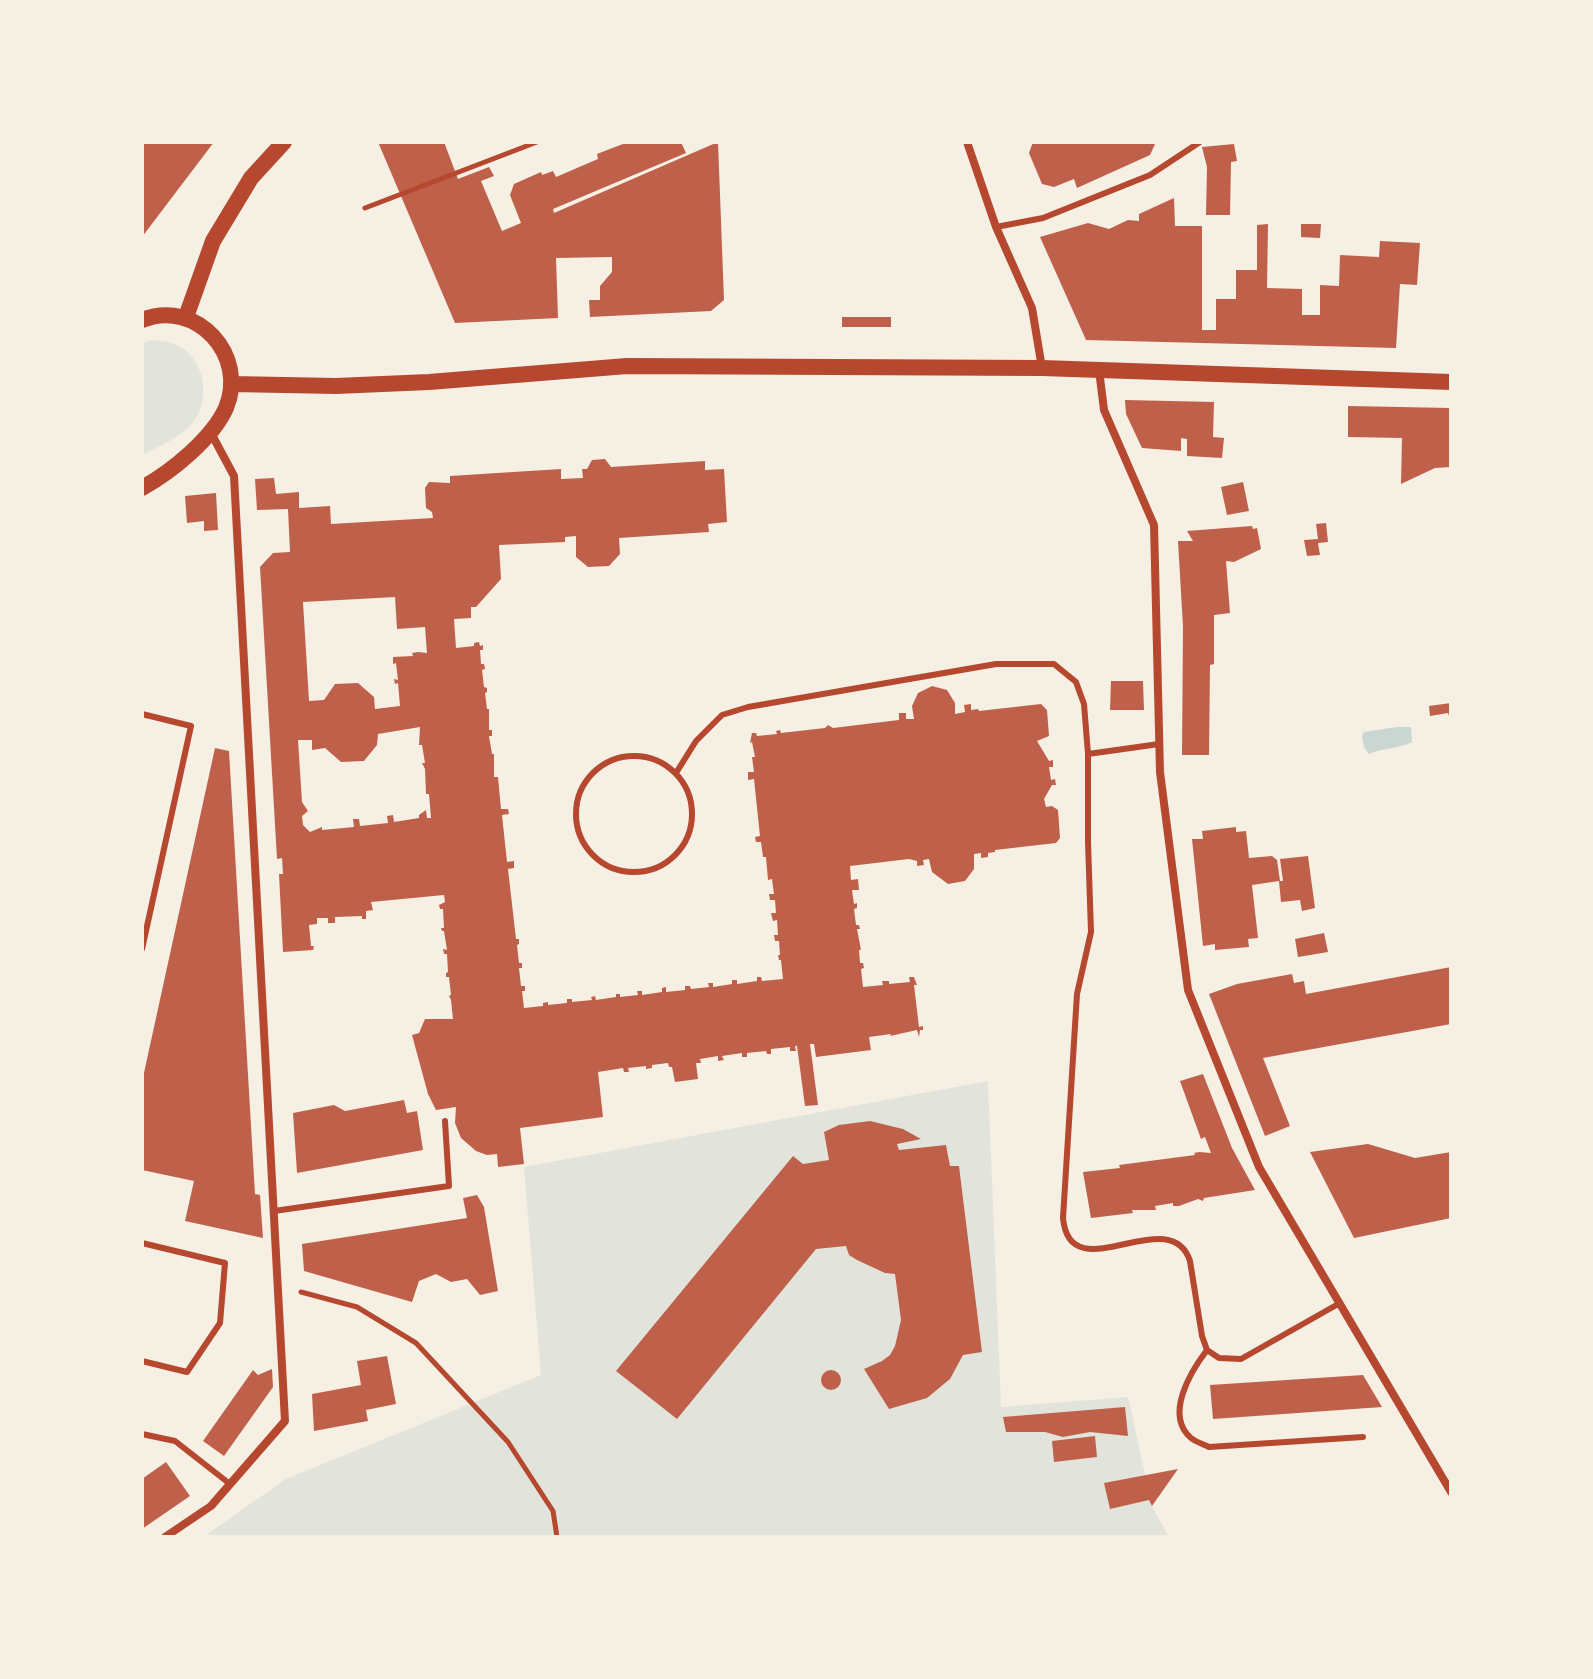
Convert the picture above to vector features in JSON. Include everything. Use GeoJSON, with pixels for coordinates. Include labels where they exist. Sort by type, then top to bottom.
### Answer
{"type":"FeatureCollection","features":[{"type":"Feature","properties":{"kind":"main road"},"geometry":{"type":"LineString","coordinates":[[186,317],[213,241],[251,178],[284,142]]}},
{"type":"Feature","properties":{"kind":"main road"},"geometry":{"type":"LineString","coordinates":[[142,320],[167,314],[186,317],[203,327],[226,360],[232,384],[226,407],[211,433],[142,488]]}},
{"type":"Feature","properties":{"kind":"main road"},"geometry":{"type":"LineString","coordinates":[[232,384],[367,385],[627,366],[1042,368],[1451,382]]}},
{"type":"Feature","properties":{"kind":"street"},"geometry":{"type":"LineString","coordinates":[[967,142],[996,227],[1032,308],[1042,368]]}},
{"type":"Feature","properties":{"kind":"street"},"geometry":{"type":"LineString","coordinates":[[1099,370],[1104,410],[1154,525],[1160,772],[1188,990],[1259,1167],[1451,1492]]}},
{"type":"Feature","properties":{"kind":"street"},"geometry":{"type":"LineString","coordinates":[[165,1537],[211,1506],[285,1421],[234,476],[211,433]]}},
{"type":"Feature","properties":{"kind":"lane"},"geometry":{"type":"LineString","coordinates":[[996,227],[1043,218],[1150,175],[1200,142]]}},
{"type":"Feature","properties":{"kind":"lane"},"geometry":{"type":"LineString","coordinates":[[676,773],[696,741],[722,715],[748,707],[996,664],[1054,664],[1076,682],[1084,704],[1088,754],[1091,932],[1077,994],[1064,1235],[1071,1244],[1084,1249],[1159,1239],[1179,1242],[1190,1261],[1202,1336],[1207,1350],[1219,1358],[1241,1359],[1340,1303]]}},
{"type":"Feature","properties":{"kind":"lane"},"geometry":{"type":"LineString","coordinates":[[142,714],[191,726],[142,949]]}},
{"type":"Feature","properties":{"kind":"lane"},"geometry":{"type":"LineString","coordinates":[[1088,754],[1159,744]]}},
{"type":"Feature","properties":{"kind":"lane"},"geometry":{"type":"LineString","coordinates":[[641,756],[660,762],[676,773],[687,789],[692,808],[691,827],[684,844],[672,859],[656,868],[638,872],[620,871],[602,863],[589,850],[580,834],[576,814],[579,795],[589,778],[603,765],[622,758],[641,756]]}},
{"type":"Feature","properties":{"kind":"lane"},"geometry":{"type":"LineString","coordinates":[[274,1211],[449,1186],[445,1121]]}},
{"type":"Feature","properties":{"kind":"lane"},"geometry":{"type":"LineString","coordinates":[[142,1243],[225,1263],[220,1323],[187,1372],[142,1361]]}},
{"type":"Feature","properties":{"kind":"lane"},"geometry":{"type":"LineString","coordinates":[[1207,1350],[1194,1368],[1181,1397],[1181,1421],[1190,1437],[1209,1447],[1363,1437]]}},
{"type":"Feature","properties":{"kind":"lane"},"geometry":{"type":"LineString","coordinates":[[142,1434],[175,1441],[230,1484]]}},
{"type":"Feature","properties":{"kind":"path"},"geometry":{"type":"LineString","coordinates":[[365,208],[537,142]]}},
{"type":"Feature","properties":{"kind":"path"},"geometry":{"type":"LineString","coordinates":[[278,1285],[357,1307],[416,1343],[508,1442],[553,1511],[557,1537]]}},
{"type":"Feature","properties":{"kind":"shaded area"},"geometry":{"type":"Polygon","coordinates":[[[153,340],[171,343],[192,357],[202,379],[202,404],[190,426],[142,456],[142,343],[153,340]]]}},
{"type":"Feature","properties":{"kind":"shaded area"},"geometry":{"type":"Polygon","coordinates":[[[1411,727],[1412,742],[1369,754],[1364,747],[1364,732],[1411,727]]]}},
{"type":"Feature","properties":{"kind":"shaded area"},"geometry":{"type":"Polygon","coordinates":[[[988,1081],[1001,1407],[1128,1397],[1152,1506],[1169,1537],[203,1537],[286,1479],[541,1375],[524,1167],[988,1081]]]}},
{"type":"Feature","properties":{"kind":"building"},"geometry":{"type":"Polygon","coordinates":[[[142,142],[214,142],[142,237],[142,142]]]}},
{"type":"Feature","properties":{"kind":"building"},"geometry":{"type":"Polygon","coordinates":[[[378,142],[444,142],[458,179],[489,167],[494,176],[481,181],[502,231],[521,223],[510,195],[514,184],[541,172],[542,175],[553,171],[556,177],[598,159],[597,154],[628,142],[681,142],[686,153],[553,209],[554,213],[718,142],[724,300],[711,311],[590,317],[589,300],[600,300],[600,286],[612,272],[612,257],[556,258],[558,318],[455,323],[378,142]]]}},
{"type":"Feature","properties":{"kind":"building"},"geometry":{"type":"Polygon","coordinates":[[[1033,142],[1156,142],[1150,155],[1077,188],[1074,179],[1054,187],[1042,184],[1029,153],[1033,142]]]}},
{"type":"Feature","properties":{"kind":"building"},"geometry":{"type":"Polygon","coordinates":[[[1234,144],[1237,161],[1231,162],[1230,215],[1206,215],[1207,167],[1202,147],[1234,144]]]}},
{"type":"Feature","properties":{"kind":"building"},"geometry":{"type":"Polygon","coordinates":[[[1174,198],[1175,226],[1202,226],[1202,330],[1216,330],[1216,299],[1236,299],[1236,270],[1257,270],[1257,225],[1268,224],[1267,288],[1302,289],[1302,315],[1320,315],[1320,285],[1339,286],[1340,255],[1379,257],[1380,241],[1420,243],[1417,285],[1400,284],[1396,348],[1086,340],[1040,237],[1088,223],[1109,229],[1128,220],[1139,221],[1139,214],[1174,198]]]}},
{"type":"Feature","properties":{"kind":"building"},"geometry":{"type":"Polygon","coordinates":[[[1301,224],[1321,224],[1320,238],[1301,237],[1301,224]]]}},
{"type":"Feature","properties":{"kind":"building"},"geometry":{"type":"Polygon","coordinates":[[[842,317],[891,317],[891,327],[842,327],[842,317]]]}},
{"type":"Feature","properties":{"kind":"building"},"geometry":{"type":"Polygon","coordinates":[[[1125,400],[1214,402],[1213,437],[1224,438],[1222,458],[1187,456],[1187,439],[1181,438],[1181,451],[1142,448],[1126,414],[1125,400]]]}},
{"type":"Feature","properties":{"kind":"building"},"geometry":{"type":"Polygon","coordinates":[[[1348,406],[1451,408],[1451,467],[1435,468],[1401,484],[1402,438],[1348,437],[1348,406]]]}},
{"type":"Feature","properties":{"kind":"building"},"geometry":{"type":"Polygon","coordinates":[[[605,459],[611,467],[705,461],[705,470],[724,469],[727,522],[708,524],[709,532],[619,538],[620,554],[609,566],[588,567],[576,557],[576,536],[565,537],[565,542],[499,545],[501,579],[476,607],[471,607],[471,618],[454,619],[456,648],[474,646],[479,642],[480,646],[483,645],[483,650],[480,650],[481,664],[485,669],[482,670],[484,687],[487,688],[489,730],[492,730],[492,736],[489,736],[494,754],[494,777],[498,777],[501,809],[508,809],[509,814],[502,815],[507,862],[514,861],[514,868],[508,869],[516,939],[519,939],[519,963],[522,963],[522,968],[519,968],[521,986],[525,986],[525,991],[522,991],[524,1008],[543,1006],[548,1002],[548,1005],[567,1003],[567,999],[572,999],[572,1002],[592,1000],[591,997],[595,996],[596,1000],[616,997],[616,994],[620,997],[638,995],[637,991],[642,991],[642,995],[662,992],[662,988],[666,987],[666,992],[685,990],[685,986],[691,989],[709,987],[708,983],[713,983],[713,987],[732,984],[732,980],[737,980],[737,984],[757,981],[757,977],[761,977],[762,981],[783,979],[778,955],[779,941],[775,941],[774,935],[778,935],[777,920],[773,921],[771,913],[776,913],[775,900],[770,900],[769,894],[774,894],[772,879],[768,880],[766,857],[763,857],[761,842],[756,842],[755,837],[760,836],[754,779],[748,780],[748,772],[754,772],[752,757],[755,757],[750,743],[752,733],[757,736],[777,734],[776,731],[780,730],[781,733],[825,728],[828,725],[833,728],[899,720],[899,713],[906,713],[906,719],[914,719],[912,706],[918,693],[932,686],[947,690],[955,703],[955,714],[965,712],[964,705],[971,704],[971,710],[979,711],[1041,704],[1047,710],[1049,736],[1037,741],[1049,761],[1053,760],[1053,767],[1049,767],[1051,780],[1055,779],[1056,785],[1052,785],[1044,799],[1046,807],[1052,806],[1058,810],[1060,838],[1056,843],[995,850],[988,853],[988,857],[981,858],[981,853],[974,854],[974,869],[965,881],[948,884],[932,872],[929,859],[923,860],[924,865],[917,866],[917,861],[909,859],[850,866],[851,880],[858,879],[859,890],[852,890],[854,904],[857,903],[854,909],[856,925],[860,929],[857,929],[860,963],[864,968],[861,969],[863,987],[883,985],[882,981],[889,981],[889,984],[910,982],[909,977],[914,977],[919,1027],[923,1026],[923,1030],[920,1030],[919,1037],[917,1030],[869,1037],[871,1050],[816,1057],[814,1044],[810,1044],[818,1105],[805,1106],[797,1046],[796,1051],[790,1051],[790,1047],[771,1049],[771,1054],[766,1051],[747,1053],[747,1057],[742,1057],[742,1053],[722,1056],[724,1060],[718,1061],[718,1056],[700,1059],[701,1063],[696,1063],[698,1079],[675,1082],[668,1063],[646,1069],[646,1066],[628,1068],[629,1072],[624,1072],[623,1068],[598,1072],[603,1117],[520,1128],[524,1164],[498,1167],[497,1154],[487,1155],[476,1151],[461,1138],[455,1123],[456,1107],[436,1110],[428,1094],[412,1035],[419,1033],[425,1019],[453,1019],[449,977],[446,977],[447,954],[443,949],[447,950],[441,928],[444,928],[443,909],[439,905],[445,902],[444,895],[371,902],[373,910],[366,911],[366,919],[362,916],[335,917],[335,923],[328,923],[328,918],[317,918],[317,924],[309,925],[313,950],[283,952],[279,874],[283,874],[282,858],[277,859],[260,567],[273,553],[290,552],[288,509],[257,510],[255,479],[274,478],[276,494],[299,492],[299,508],[330,506],[331,524],[433,518],[432,512],[426,508],[425,488],[429,482],[450,483],[450,476],[561,469],[561,479],[583,478],[582,469],[587,469],[592,460],[605,459]],[[395,597],[303,602],[309,701],[324,700],[335,684],[358,683],[374,697],[375,709],[400,706],[393,657],[427,653],[425,627],[397,629],[395,597]],[[420,727],[378,734],[377,745],[364,761],[341,762],[325,748],[312,750],[312,740],[298,740],[302,802],[308,811],[302,816],[303,825],[310,832],[322,827],[322,830],[354,827],[353,819],[359,819],[360,826],[388,823],[387,816],[393,815],[394,822],[419,818],[426,810],[427,818],[431,818],[422,763],[425,763],[422,745],[419,745],[420,727]]]}},
{"type":"Feature","properties":{"kind":"building"},"geometry":{"type":"Polygon","coordinates":[[[1243,482],[1249,511],[1227,515],[1221,487],[1243,482]]]}},
{"type":"Feature","properties":{"kind":"building"},"geometry":{"type":"Polygon","coordinates":[[[216,493],[218,530],[204,531],[204,521],[187,523],[185,496],[216,493]]]}},
{"type":"Feature","properties":{"kind":"building"},"geometry":{"type":"Polygon","coordinates":[[[1326,523],[1328,542],[1318,543],[1320,555],[1307,556],[1304,540],[1318,539],[1316,524],[1326,523]]]}},
{"type":"Feature","properties":{"kind":"building"},"geometry":{"type":"Polygon","coordinates":[[[1252,526],[1253,529],[1257,528],[1261,549],[1234,562],[1226,561],[1230,613],[1214,615],[1209,755],[1182,755],[1183,627],[1178,541],[1193,541],[1187,531],[1252,526]]]}},
{"type":"Feature","properties":{"kind":"building"},"geometry":{"type":"Polygon","coordinates":[[[1111,681],[1143,681],[1144,710],[1110,710],[1111,681]]]}},
{"type":"Feature","properties":{"kind":"building"},"geometry":{"type":"Polygon","coordinates":[[[1451,703],[1451,722],[1448,713],[1430,716],[1429,706],[1451,703]]]}},
{"type":"Feature","properties":{"kind":"building"},"geometry":{"type":"Polygon","coordinates":[[[215,748],[229,751],[255,1194],[260,1195],[263,1238],[185,1221],[194,1181],[142,1170],[142,1082],[215,748]]]}},
{"type":"Feature","properties":{"kind":"building"},"geometry":{"type":"Polygon","coordinates":[[[1236,827],[1236,832],[1246,831],[1249,858],[1272,856],[1277,860],[1280,881],[1283,881],[1280,859],[1308,856],[1315,908],[1302,911],[1300,900],[1281,902],[1279,881],[1252,885],[1258,938],[1248,939],[1249,947],[1215,950],[1215,944],[1203,946],[1192,839],[1203,839],[1202,831],[1236,827]]]}},
{"type":"Feature","properties":{"kind":"building"},"geometry":{"type":"Polygon","coordinates":[[[1324,933],[1328,952],[1298,957],[1295,939],[1324,933]]]}},
{"type":"Feature","properties":{"kind":"building"},"geometry":{"type":"Polygon","coordinates":[[[1451,967],[1451,1024],[1263,1058],[1290,1126],[1265,1136],[1209,994],[1237,984],[1292,974],[1294,983],[1304,981],[1306,994],[1451,967]]]}},
{"type":"Feature","properties":{"kind":"building"},"geometry":{"type":"Polygon","coordinates":[[[1203,1074],[1232,1148],[1255,1190],[1204,1198],[1203,1201],[1198,1199],[1179,1206],[1173,1206],[1173,1203],[1155,1206],[1156,1210],[1132,1210],[1133,1213],[1091,1218],[1083,1172],[1199,1152],[1211,1153],[1205,1137],[1201,1139],[1180,1081],[1203,1074]]]}},
{"type":"Feature","properties":{"kind":"building"},"geometry":{"type":"Polygon","coordinates":[[[404,1100],[407,1113],[417,1111],[423,1150],[297,1173],[293,1113],[334,1105],[345,1111],[404,1100]]]}},
{"type":"Feature","properties":{"kind":"building"},"geometry":{"type":"Polygon","coordinates":[[[870,1121],[903,1129],[921,1139],[897,1144],[899,1150],[946,1145],[950,1166],[959,1166],[982,1352],[963,1355],[950,1379],[927,1398],[889,1409],[864,1369],[882,1361],[895,1346],[901,1320],[895,1274],[885,1273],[857,1260],[849,1255],[846,1246],[816,1249],[677,1419],[616,1371],[793,1156],[803,1164],[829,1160],[824,1132],[839,1125],[870,1121]]]}},
{"type":"Feature","properties":{"kind":"building"},"geometry":{"type":"Polygon","coordinates":[[[1368,1144],[1415,1158],[1451,1152],[1451,1218],[1354,1238],[1310,1152],[1368,1144]]]}},
{"type":"Feature","properties":{"kind":"building"},"geometry":{"type":"Polygon","coordinates":[[[477,1195],[484,1207],[498,1291],[480,1295],[467,1279],[451,1282],[436,1274],[419,1281],[412,1302],[304,1271],[302,1244],[467,1218],[463,1198],[477,1195]]]}},
{"type":"Feature","properties":{"kind":"building"},"geometry":{"type":"Polygon","coordinates":[[[387,1356],[396,1404],[366,1410],[368,1421],[314,1431],[312,1394],[361,1385],[357,1361],[387,1356]]]}},
{"type":"Feature","properties":{"kind":"building"},"geometry":{"type":"Polygon","coordinates":[[[272,1369],[273,1387],[224,1456],[203,1441],[253,1370],[258,1375],[272,1369]]]}},
{"type":"Feature","properties":{"kind":"building"},"geometry":{"type":"Polygon","coordinates":[[[827,1370],[835,1370],[841,1380],[835,1390],[827,1390],[821,1384],[821,1376],[827,1370]]]}},
{"type":"Feature","properties":{"kind":"building"},"geometry":{"type":"Polygon","coordinates":[[[1363,1375],[1382,1407],[1213,1419],[1210,1385],[1363,1375]]]}},
{"type":"Feature","properties":{"kind":"building"},"geometry":{"type":"Polygon","coordinates":[[[1125,1407],[1128,1436],[1090,1432],[1063,1437],[1045,1432],[1006,1432],[1003,1417],[1125,1407]]]}},
{"type":"Feature","properties":{"kind":"building"},"geometry":{"type":"Polygon","coordinates":[[[1095,1436],[1097,1457],[1054,1462],[1052,1441],[1095,1436]]]}},
{"type":"Feature","properties":{"kind":"building"},"geometry":{"type":"Polygon","coordinates":[[[166,1462],[190,1496],[142,1529],[142,1479],[166,1462]]]}},
{"type":"Feature","properties":{"kind":"building"},"geometry":{"type":"Polygon","coordinates":[[[1178,1469],[1152,1506],[1149,1500],[1110,1509],[1104,1483],[1178,1469]]]}}]}
